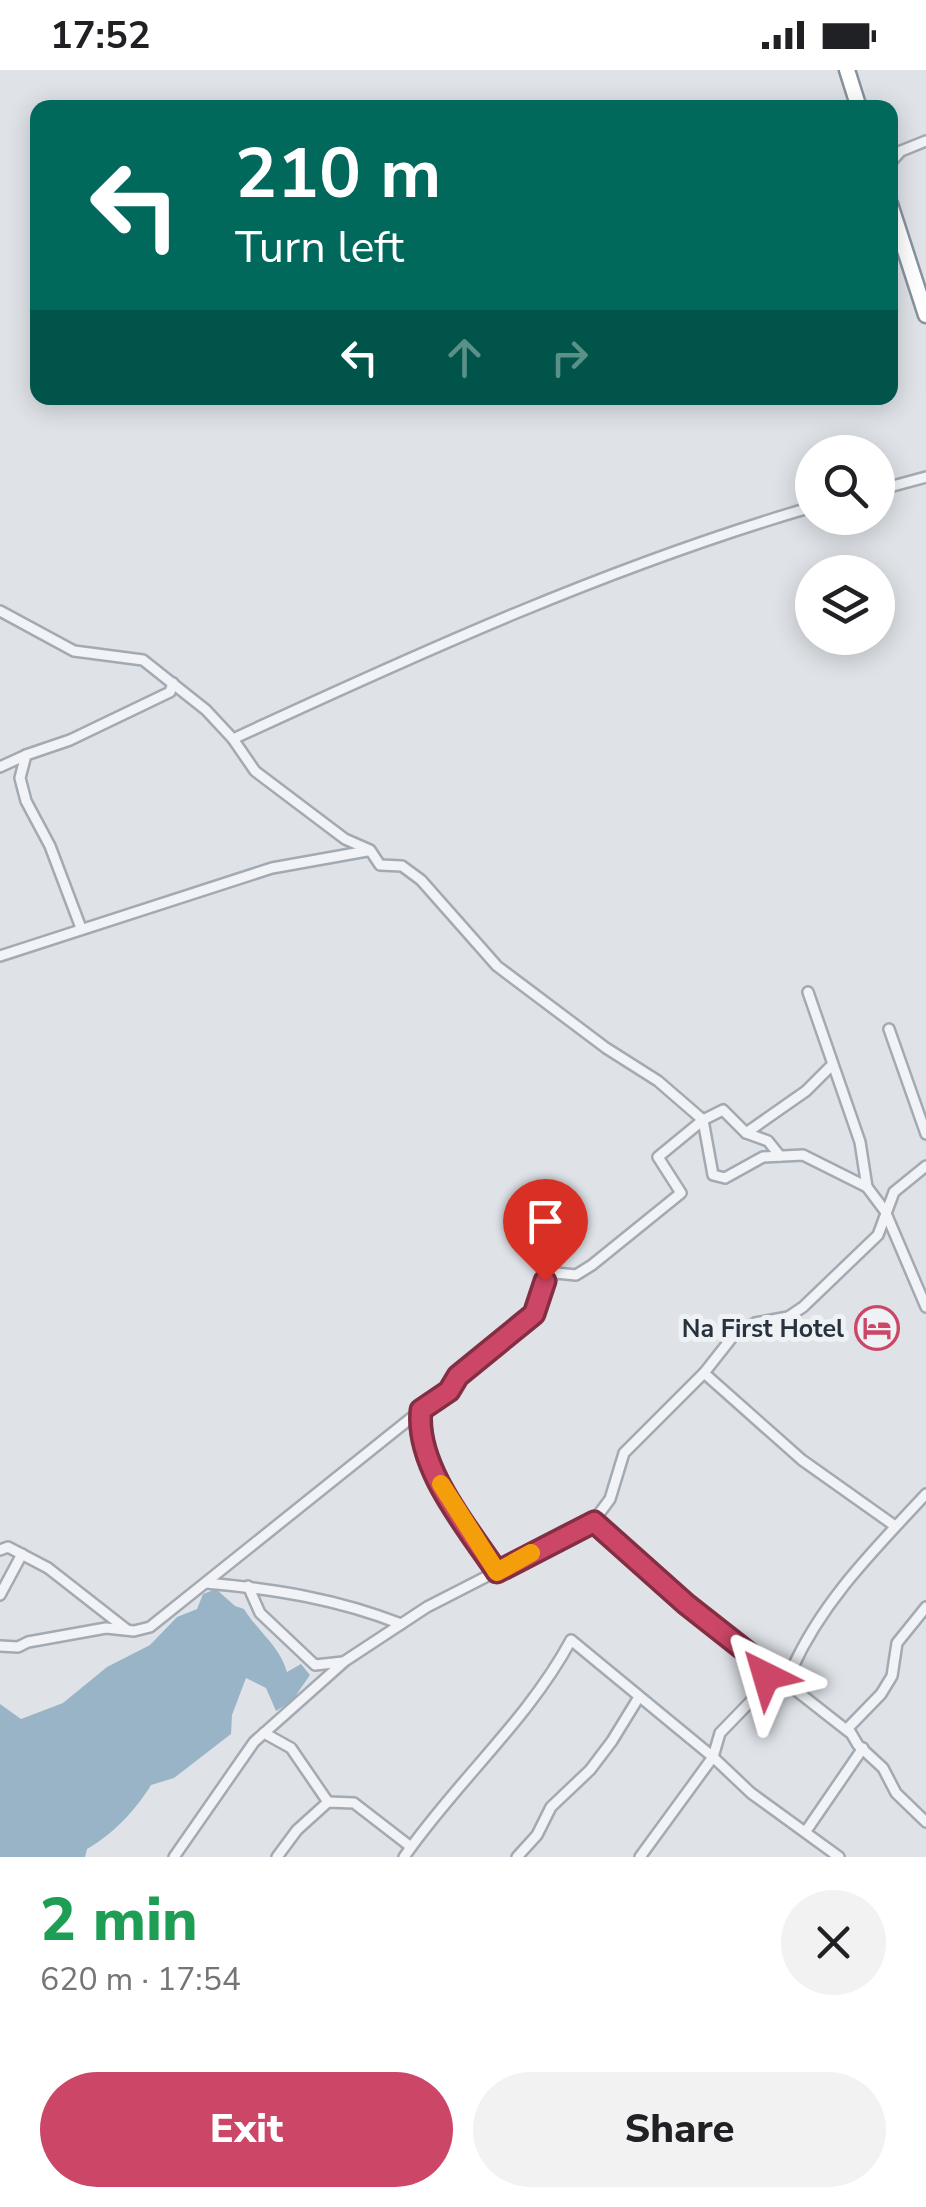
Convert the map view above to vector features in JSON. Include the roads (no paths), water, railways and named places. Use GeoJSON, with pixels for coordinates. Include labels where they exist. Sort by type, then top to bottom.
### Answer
{"type":"FeatureCollection","features":[{"type":"Feature","properties":{"kind":"highway"},"geometry":{"type":"LineString","coordinates":[[847,70],[856,100]]}},
{"type":"Feature","properties":{"kind":"highway"},"geometry":{"type":"LineString","coordinates":[[898,223],[919,272],[926,315]]}},
{"type":"Feature","properties":{"kind":"street"},"geometry":{"type":"LineString","coordinates":[[898,154],[926,141]]}},
{"type":"Feature","properties":{"kind":"street"},"geometry":{"type":"LineString","coordinates":[[895,485],[926,477]]}},
{"type":"Feature","properties":{"kind":"street"},"geometry":{"type":"LineString","coordinates":[[233,739],[453,640],[701,541],[795,513]]}},
{"type":"Feature","properties":{"kind":"street"},"geometry":{"type":"LineString","coordinates":[[0,611],[74,650],[142,660],[206,710],[233,739],[255,772],[304,804],[345,839],[370,850],[380,865],[402,866],[421,880],[496,966],[606,1048],[658,1081],[703,1120],[713,1175],[725,1178],[763,1157],[802,1155],[866,1188],[886,1211],[926,1307]]}},
{"type":"Feature","properties":{"kind":"street"},"geometry":{"type":"LineString","coordinates":[[0,767],[150,703],[170,692],[172,684]]}},
{"type":"Feature","properties":{"kind":"street"},"geometry":{"type":"LineString","coordinates":[[26,755],[20,778],[26,801],[50,846],[81,928]]}},
{"type":"Feature","properties":{"kind":"street"},"geometry":{"type":"LineString","coordinates":[[0,956],[272,868],[370,850]]}},
{"type":"Feature","properties":{"kind":"street"},"geometry":{"type":"LineString","coordinates":[[808,992],[860,1142],[866,1188]]}},
{"type":"Feature","properties":{"kind":"street"},"geometry":{"type":"LineString","coordinates":[[889,1029],[926,1134]]}},
{"type":"Feature","properties":{"kind":"street"},"geometry":{"type":"LineString","coordinates":[[746,1133],[806,1091],[831,1066]]}},
{"type":"Feature","properties":{"kind":"street"},"geometry":{"type":"LineString","coordinates":[[0,1646],[18,1647],[88,1630],[134,1631],[150,1626],[449,1391],[458,1376],[534,1314],[545,1281],[556,1273],[576,1275],[592,1265],[681,1193],[658,1157],[703,1120],[722,1110],[746,1133],[768,1141],[780,1156]]}},
{"type":"Feature","properties":{"kind":"street"},"geometry":{"type":"LineString","coordinates":[[174,1857],[264,1733],[345,1661],[401,1624],[594,1522],[610,1499],[624,1453],[704,1373],[734,1335],[756,1323],[788,1317],[802,1307],[878,1235],[894,1192],[926,1166]]}},
{"type":"Feature","properties":{"kind":"street"},"geometry":{"type":"LineString","coordinates":[[704,1373],[802,1460],[895,1526]]}},
{"type":"Feature","properties":{"kind":"street"},"geometry":{"type":"LineString","coordinates":[[421,1410],[419,1425],[436,1476],[497,1572]]}},
{"type":"Feature","properties":{"kind":"street"},"geometry":{"type":"LineString","coordinates":[[802,1696],[792,1669],[808,1634],[849,1577],[926,1494]]}},
{"type":"Feature","properties":{"kind":"street"},"geometry":{"type":"LineString","coordinates":[[594,1522],[686,1604],[849,1732],[874,1756],[896,1792],[926,1822]]}},
{"type":"Feature","properties":{"kind":"street"},"geometry":{"type":"LineString","coordinates":[[0,1538],[4,1549],[48,1568],[126,1629]]}},
{"type":"Feature","properties":{"kind":"street"},"geometry":{"type":"LineString","coordinates":[[0,1595],[22,1554]]}},
{"type":"Feature","properties":{"kind":"street"},"geometry":{"type":"LineString","coordinates":[[206,1583],[248,1586],[350,1604],[401,1624]]}},
{"type":"Feature","properties":{"kind":"street"},"geometry":{"type":"LineString","coordinates":[[248,1586],[260,1613],[315,1665],[345,1661]]}},
{"type":"Feature","properties":{"kind":"street"},"geometry":{"type":"LineString","coordinates":[[849,1732],[850,1723],[881,1694],[892,1676],[897,1644],[926,1607]]}},
{"type":"Feature","properties":{"kind":"street"},"geometry":{"type":"LineString","coordinates":[[404,1857],[540,1690],[571,1640],[713,1757],[750,1793],[839,1857]]}},
{"type":"Feature","properties":{"kind":"street"},"geometry":{"type":"LineString","coordinates":[[640,1857],[713,1757],[720,1733],[752,1700],[771,1671]]}},
{"type":"Feature","properties":{"kind":"street"},"geometry":{"type":"LineString","coordinates":[[518,1857],[537,1835],[551,1807],[590,1770],[612,1741],[639,1697]]}},
{"type":"Feature","properties":{"kind":"street"},"geometry":{"type":"LineString","coordinates":[[264,1733],[290,1748],[328,1802]]}},
{"type":"Feature","properties":{"kind":"street"},"geometry":{"type":"LineString","coordinates":[[806,1830],[862,1748]]}},
{"type":"Feature","properties":{"kind":"street"},"geometry":{"type":"LineString","coordinates":[[277,1857],[297,1830],[328,1802],[354,1803],[411,1847]]}},
{"type":"Feature","properties":{"kind":"water"},"geometry":{"type":"Polygon","coordinates":[[[216,1589],[244,1609],[274,1647],[287,1672],[301,1664],[310,1675],[292,1701],[276,1711],[266,1688],[246,1678],[232,1715],[231,1734],[174,1778],[151,1785],[123,1821],[87,1849],[85,1857],[0,1857],[0,1704],[21,1719],[63,1703],[107,1667],[150,1645],[177,1617],[197,1609],[203,1594],[216,1589]]]}},
{"type":"Feature","properties":{"kind":"place","name":"Na First Hotel"},"geometry":{"type":"Point","coordinates":[877,1328]}}]}
